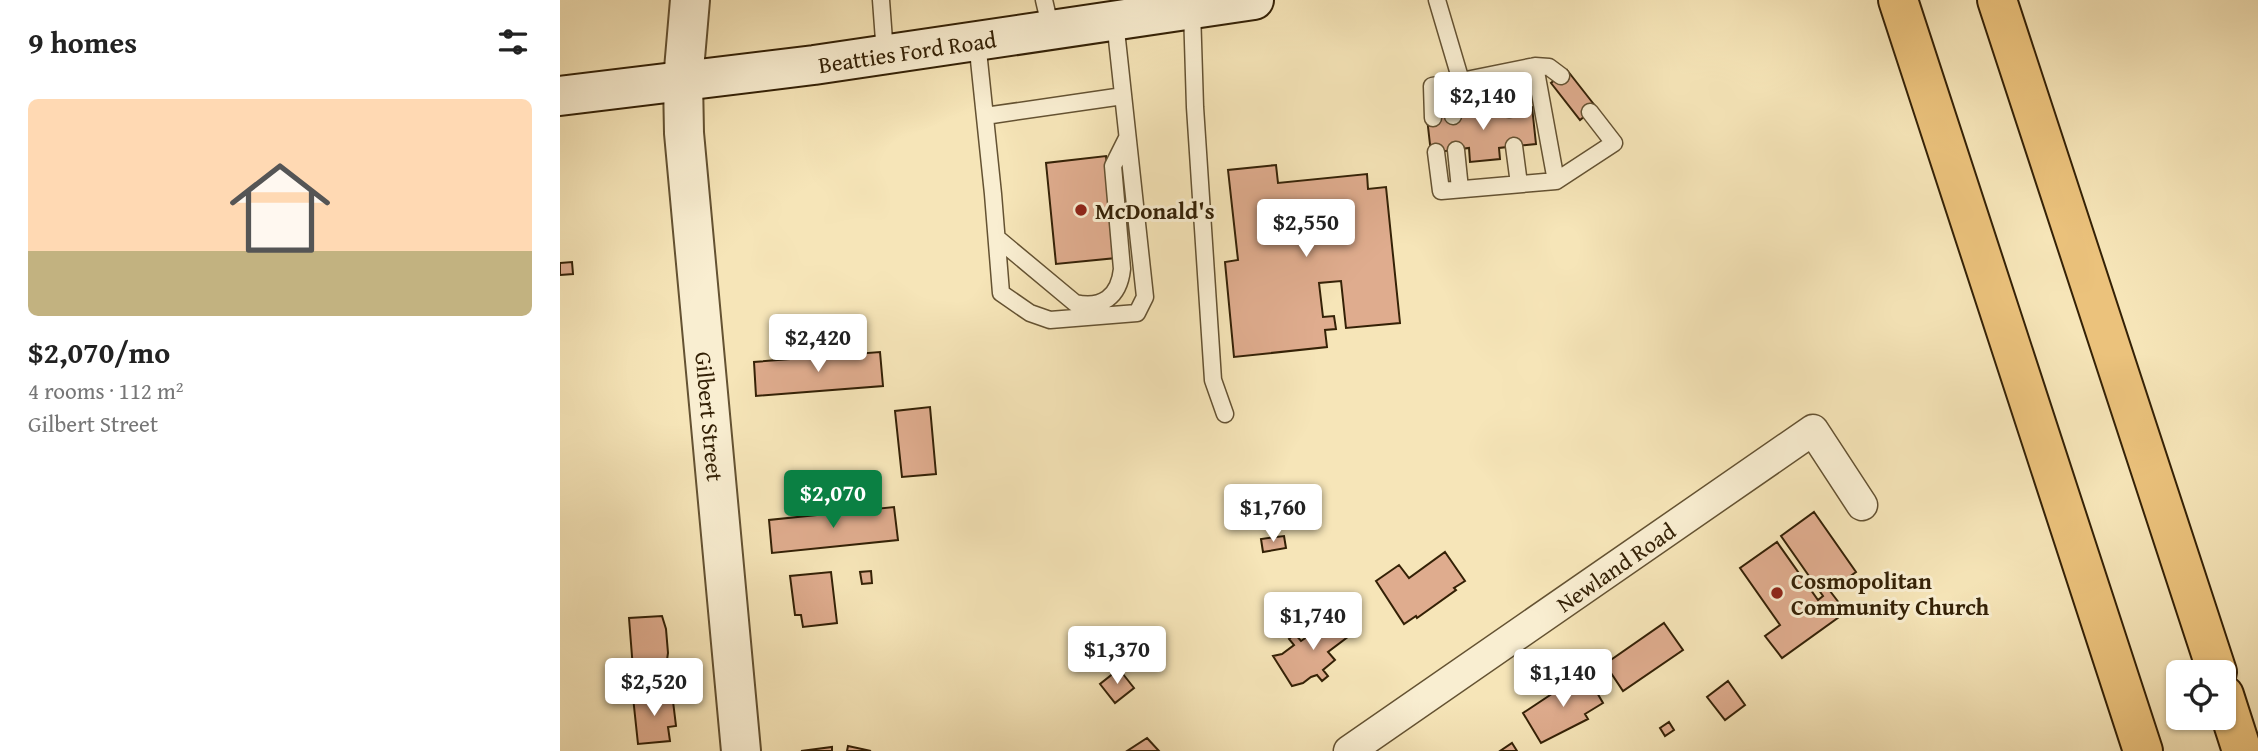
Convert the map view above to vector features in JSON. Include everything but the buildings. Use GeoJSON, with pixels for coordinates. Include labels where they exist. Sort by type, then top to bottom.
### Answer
{"type":"FeatureCollection","features":[{"type":"Feature","properties":{"kind":"highway"},"geometry":{"type":"LineString","coordinates":[[1898,0],[2143,751]]}},
{"type":"Feature","properties":{"kind":"highway"},"geometry":{"type":"LineString","coordinates":[[1997,0],[2213,660]]}},
{"type":"Feature","properties":{"kind":"highway"},"geometry":{"type":"LineString","coordinates":[[2235,730],[2242,751]]}},
{"type":"Feature","properties":{"kind":"street","name":"Gilbert Street"},"geometry":{"type":"LineString","coordinates":[[690,0],[682,81],[684,133],[741,751]]}},
{"type":"Feature","properties":{"kind":"street","name":"Beatties Ford Road"},"geometry":{"type":"LineString","coordinates":[[560,96],[976,41],[1047,15],[1115,21],[1254,0]]}},
{"type":"Feature","properties":{"kind":"street","name":"Newland Road"},"geometry":{"type":"LineString","coordinates":[[1349,751],[1813,430],[1862,505]]}},
{"type":"Feature","properties":{"kind":"lane"},"geometry":{"type":"LineString","coordinates":[[881,0],[885,54]]}},
{"type":"Feature","properties":{"kind":"lane"},"geometry":{"type":"LineString","coordinates":[[1437,0],[1456,82],[1453,116]]}},
{"type":"Feature","properties":{"kind":"lane"},"geometry":{"type":"LineString","coordinates":[[1192,9],[1195,107],[1213,380],[1225,414]]}},
{"type":"Feature","properties":{"kind":"lane"},"geometry":{"type":"LineString","coordinates":[[976,41],[1001,293],[1030,313],[1050,320],[1138,313],[1144,297],[1115,21]]}},
{"type":"Feature","properties":{"kind":"lane"},"geometry":{"type":"LineString","coordinates":[[1433,118],[1432,86],[1535,66],[1549,67],[1561,76]]}},
{"type":"Feature","properties":{"kind":"lane"},"geometry":{"type":"LineString","coordinates":[[1535,66],[1556,181]]}},
{"type":"Feature","properties":{"kind":"lane"},"geometry":{"type":"LineString","coordinates":[[1506,72],[1509,109]]}},
{"type":"Feature","properties":{"kind":"lane"},"geometry":{"type":"LineString","coordinates":[[985,116],[1123,96]]}},
{"type":"Feature","properties":{"kind":"lane"},"geometry":{"type":"LineString","coordinates":[[1436,152],[1441,191],[1556,181],[1614,143],[1590,112]]}},
{"type":"Feature","properties":{"kind":"lane"},"geometry":{"type":"LineString","coordinates":[[997,238],[1074,303],[1086,305],[1104,302],[1115,293],[1121,281],[1113,166],[1127,137]]}},
{"type":"Feature","properties":{"kind":"lane"},"geometry":{"type":"LineString","coordinates":[[1514,146],[1519,184]]}},
{"type":"Feature","properties":{"kind":"lane"},"geometry":{"type":"LineString","coordinates":[[1456,150],[1460,189]]}},
{"type":"Feature","properties":{"kind":"place","name":"McDonald's"},"geometry":{"type":"Point","coordinates":[1081,210]}},
{"type":"Feature","properties":{"kind":"place","name":"Cosmopolitan Community Church"},"geometry":{"type":"Point","coordinates":[1777,593]}}]}
